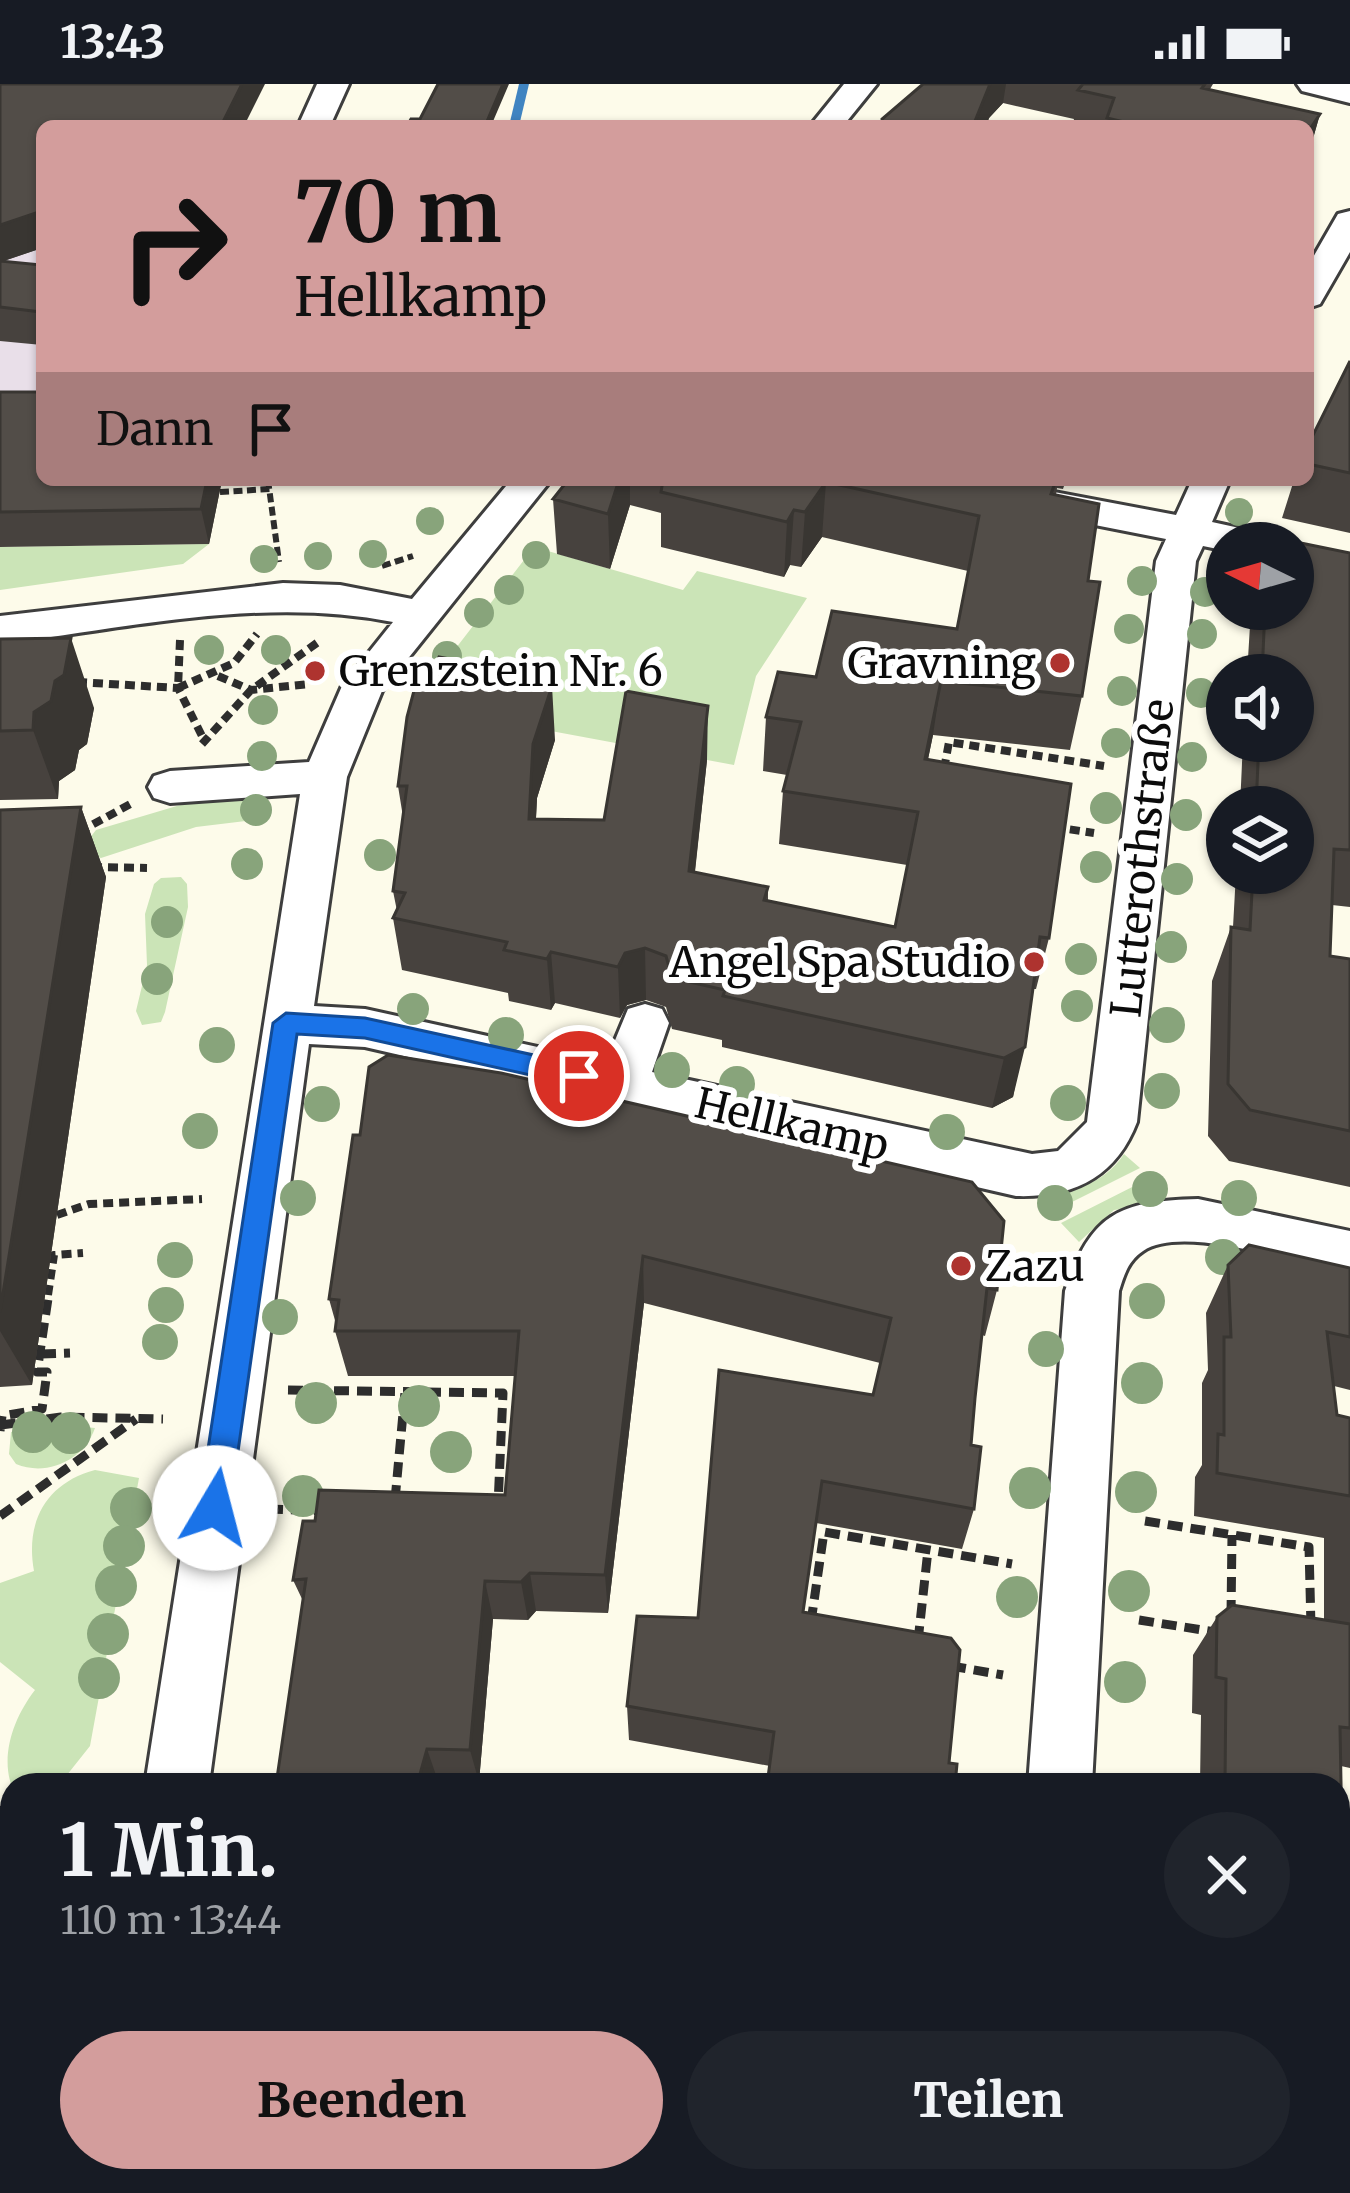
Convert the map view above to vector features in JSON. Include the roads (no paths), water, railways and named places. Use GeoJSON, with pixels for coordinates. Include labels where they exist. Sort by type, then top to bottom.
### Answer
{"type":"FeatureCollection","features":[{"type":"Feature","properties":{"kind":"street"},"geometry":{"type":"LineString","coordinates":[[317,120],[333,84]]}},
{"type":"Feature","properties":{"kind":"street"},"geometry":{"type":"LineString","coordinates":[[831,120],[861,84]]}},
{"type":"Feature","properties":{"kind":"street"},"geometry":{"type":"LineString","coordinates":[[1312,84],[1350,94]]}},
{"type":"Feature","properties":{"kind":"street"},"geometry":{"type":"LineString","coordinates":[[1314,286],[1350,221]]}},
{"type":"Feature","properties":{"kind":"street"},"geometry":{"type":"LineString","coordinates":[[172,1769],[325,777],[363,686],[527,486]]}},
{"type":"Feature","properties":{"kind":"street"},"geometry":{"type":"LineString","coordinates":[[959,486],[1206,534]]}},
{"type":"Feature","properties":{"kind":"street","name":"Lutterothstraße"},"geometry":{"type":"LineString","coordinates":[[1016,1175],[1059,1173],[1084,1162],[1102,1145],[1112,1122],[1174,578],[1185,530],[1208,486]]}},
{"type":"Feature","properties":{"kind":"street"},"geometry":{"type":"LineString","coordinates":[[0,630],[283,596],[340,598],[421,614]]}},
{"type":"Feature","properties":{"kind":"street"},"geometry":{"type":"LineString","coordinates":[[170,787],[325,777]]}},
{"type":"Feature","properties":{"kind":"street","name":"Hellkamp"},"geometry":{"type":"LineString","coordinates":[[286,1023],[365,1028],[1016,1175]]}},
{"type":"Feature","properties":{"kind":"street"},"geometry":{"type":"LineString","coordinates":[[622,1085],[645,1023]]}},
{"type":"Feature","properties":{"kind":"street"},"geometry":{"type":"LineString","coordinates":[[1061,1773],[1094,1269],[1104,1251],[1129,1230],[1173,1219],[1350,1254]]}},
{"type":"Feature","properties":{"kind":"waterway"},"geometry":{"type":"LineString","coordinates":[[515,120],[524,84]]}},
{"type":"Feature","properties":{"kind":"place","name":"Gravning"},"geometry":{"type":"Point","coordinates":[1060,663]}},
{"type":"Feature","properties":{"kind":"place","name":"Grenzstein Nr. 6"},"geometry":{"type":"Point","coordinates":[315,671]}},
{"type":"Feature","properties":{"kind":"place","name":"Angel Spa Studio"},"geometry":{"type":"Point","coordinates":[1034,962]}},
{"type":"Feature","properties":{"kind":"place","name":"Zazu"},"geometry":{"type":"Point","coordinates":[961,1266]}}]}
